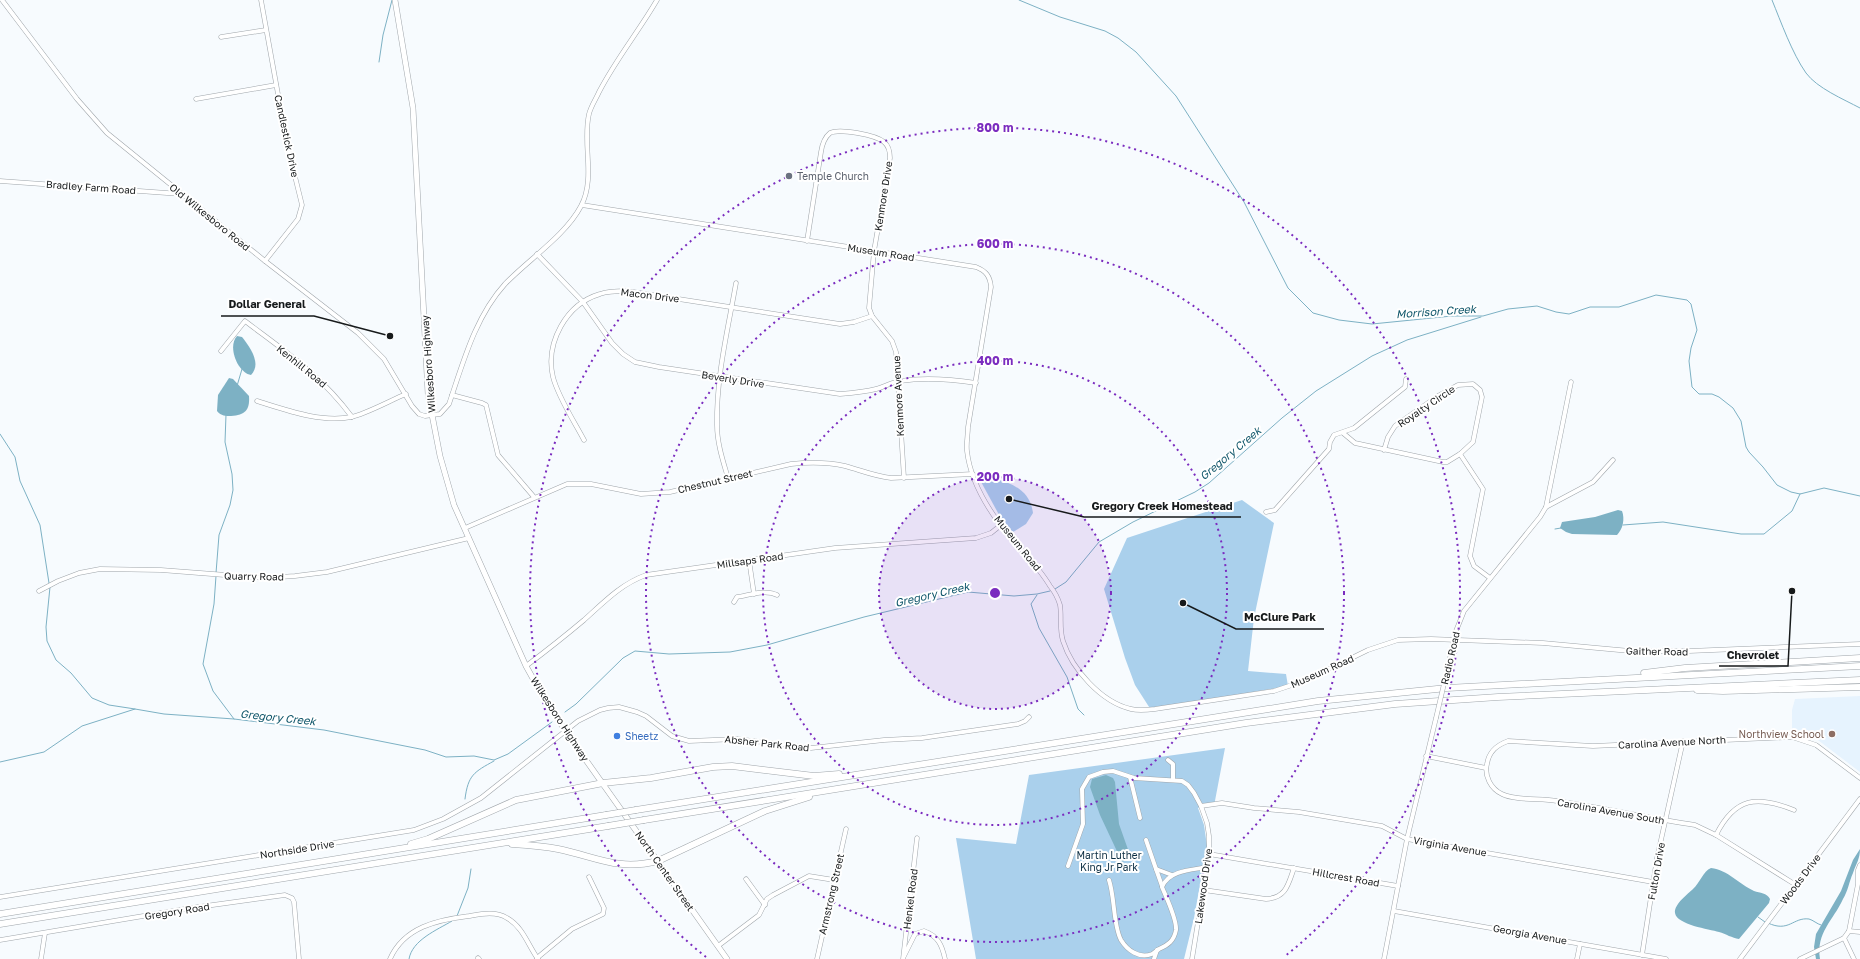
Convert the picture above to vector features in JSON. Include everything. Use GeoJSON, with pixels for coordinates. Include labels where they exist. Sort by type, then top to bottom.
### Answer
{"type":"FeatureCollection","features":[{"type":"Feature","properties":{"kind":"highway"},"geometry":{"type":"LineString","coordinates":[[1588,680],[1685,668],[1860,658]]}},
{"type":"Feature","properties":{"kind":"highway"},"geometry":{"type":"LineString","coordinates":[[0,914],[636,810],[1318,701],[1441,688],[1860,666]]}},
{"type":"Feature","properties":{"kind":"highway"},"geometry":{"type":"LineString","coordinates":[[0,924],[1223,726],[1320,713],[1403,704],[1532,695],[1860,680]]}},
{"type":"Feature","properties":{"kind":"highway"},"geometry":{"type":"LineString","coordinates":[[1655,689],[1723,691],[1860,687]]}},
{"type":"Feature","properties":{"kind":"highway"},"geometry":{"type":"LineString","coordinates":[[365,855],[428,839],[516,800],[603,783],[651,778],[713,767],[732,766],[814,776],[856,774],[897,769]]}},
{"type":"Feature","properties":{"kind":"highway"},"geometry":{"type":"LineString","coordinates":[[487,846],[511,844],[536,846],[626,866],[640,865],[658,861],[765,811],[803,798],[843,788]]}},
{"type":"Feature","properties":{"kind":"main road","name":"Wilkesboro Highway"},"geometry":{"type":"LineString","coordinates":[[395,0],[414,108],[426,363],[431,415],[446,481],[469,538],[526,666],[541,694],[566,732],[603,783]]}},
{"type":"Feature","properties":{"kind":"main road","name":"North Center Street"},"geometry":{"type":"LineString","coordinates":[[603,783],[728,959]]}},
{"type":"Feature","properties":{"kind":"street","name":"Old Wilkesboro Road"},"geometry":{"type":"LineString","coordinates":[[2,0],[91,116],[124,147],[181,194],[358,333],[384,359],[412,406],[419,414],[425,416],[431,415]]}},
{"type":"Feature","properties":{"kind":"street","name":"Candlestick Drive"},"geometry":{"type":"LineString","coordinates":[[261,0],[287,144],[302,205],[298,219],[265,261]]}},
{"type":"Feature","properties":{"kind":"street"},"geometry":{"type":"LineString","coordinates":[[431,415],[440,414],[444,411],[452,395],[472,340],[489,306],[504,285],[567,225],[582,205],[588,185],[586,145],[587,125],[590,112],[616,62],[648,17],[658,0]]}},
{"type":"Feature","properties":{"kind":"street"},"geometry":{"type":"LineString","coordinates":[[221,37],[266,30]]}},
{"type":"Feature","properties":{"kind":"street"},"geometry":{"type":"LineString","coordinates":[[196,99],[276,85]]}},
{"type":"Feature","properties":{"kind":"street","name":"Kenmore Drive"},"geometry":{"type":"LineString","coordinates":[[807,240],[822,145],[830,134],[836,131],[842,131],[882,140],[890,151],[874,251]]}},
{"type":"Feature","properties":{"kind":"street","name":"Bradley Farm Road"},"geometry":{"type":"LineString","coordinates":[[0,181],[181,194]]}},
{"type":"Feature","properties":{"kind":"street","name":"Museum Road"},"geometry":{"type":"LineString","coordinates":[[582,205],[976,267],[988,274],[991,287],[967,444],[973,474],[1001,525],[1036,565],[1052,589],[1060,604],[1060,624],[1063,640],[1076,666],[1101,693],[1119,705],[1131,709],[1155,709],[1274,691],[1298,683],[1383,644],[1414,639],[1455,640]]}},
{"type":"Feature","properties":{"kind":"street"},"geometry":{"type":"LineString","coordinates":[[872,316],[869,300],[874,251]]}},
{"type":"Feature","properties":{"kind":"street","name":"Beverly Drive"},"geometry":{"type":"LineString","coordinates":[[537,254],[583,302],[612,343],[623,354],[635,362],[659,368],[840,394],[878,388],[898,381],[950,379],[976,383]]}},
{"type":"Feature","properties":{"kind":"street"},"geometry":{"type":"LineString","coordinates":[[728,478],[719,444],[717,425],[720,377],[736,282]]}},
{"type":"Feature","properties":{"kind":"street","name":"Macon Drive"},"geometry":{"type":"LineString","coordinates":[[584,440],[556,384],[552,365],[555,340],[562,324],[572,311],[583,302],[600,294],[627,291],[840,324],[854,322],[872,316]]}},
{"type":"Feature","properties":{"kind":"street","name":"Kenmore Avenue"},"geometry":{"type":"LineString","coordinates":[[872,316],[892,341],[896,352],[904,478]]}},
{"type":"Feature","properties":{"kind":"street","name":"Kenhill Road"},"geometry":{"type":"LineString","coordinates":[[221,351],[245,321],[322,381],[338,398],[352,417]]}},
{"type":"Feature","properties":{"kind":"street"},"geometry":{"type":"LineString","coordinates":[[1266,512],[1275,510],[1329,449],[1330,442],[1334,435],[1354,428],[1405,387],[1406,379]]}},
{"type":"Feature","properties":{"kind":"street","name":"Radio Road"},"geometry":{"type":"LineString","coordinates":[[1384,959],[1407,838],[1447,671],[1464,611],[1540,517],[1546,507],[1571,382]]}},
{"type":"Feature","properties":{"kind":"street","name":"Royalty Circle"},"geometry":{"type":"LineString","coordinates":[[1343,433],[1355,442],[1384,450],[1447,462],[1460,454],[1473,442],[1482,397],[1477,387],[1468,383],[1458,385],[1438,396],[1395,426],[1388,437],[1384,450]]}},
{"type":"Feature","properties":{"kind":"street"},"geometry":{"type":"LineString","coordinates":[[257,401],[284,410],[316,416],[352,417],[406,394]]}},
{"type":"Feature","properties":{"kind":"street"},"geometry":{"type":"LineString","coordinates":[[452,395],[482,403],[486,406],[498,455],[534,497]]}},
{"type":"Feature","properties":{"kind":"street"},"geometry":{"type":"LineString","coordinates":[[1460,454],[1483,489],[1470,556],[1474,566],[1490,578]]}},
{"type":"Feature","properties":{"kind":"street"},"geometry":{"type":"LineString","coordinates":[[1546,507],[1593,482],[1613,460]]}},
{"type":"Feature","properties":{"kind":"street","name":"Chestnut Street"},"geometry":{"type":"LineString","coordinates":[[465,528],[534,497],[567,484],[574,483],[591,484],[641,494],[656,494],[791,464],[810,462],[828,462],[877,476],[904,478],[973,474]]}},
{"type":"Feature","properties":{"kind":"street","name":"Millsaps Road"},"geometry":{"type":"LineString","coordinates":[[526,666],[556,643],[621,587],[633,579],[652,573],[835,548],[976,538],[991,533],[1001,525]]}},
{"type":"Feature","properties":{"kind":"street","name":"Quarry Road"},"geometry":{"type":"LineString","coordinates":[[39,592],[58,581],[100,569],[161,570],[256,577],[295,576],[327,572],[469,538]]}},
{"type":"Feature","properties":{"kind":"street"},"geometry":{"type":"LineString","coordinates":[[749,560],[754,594]]}},
{"type":"Feature","properties":{"kind":"street"},"geometry":{"type":"LineString","coordinates":[[734,602],[738,597],[754,594],[771,592],[777,595]]}},
{"type":"Feature","properties":{"kind":"street","name":"Gaither Road"},"geometry":{"type":"LineString","coordinates":[[1455,640],[1543,643],[1640,651],[1696,651],[1860,644]]}},
{"type":"Feature","properties":{"kind":"street","name":"Absher Park Road"},"geometry":{"type":"LineString","coordinates":[[566,732],[578,721],[594,712],[619,707],[646,716],[672,736],[689,741],[737,739],[811,748],[884,740],[922,738],[1018,724],[1025,721],[1029,717]]}},
{"type":"Feature","properties":{"kind":"street","name":"Northside Drive"},"geometry":{"type":"LineString","coordinates":[[0,897],[414,830],[429,826],[481,798],[566,732]]}},
{"type":"Feature","properties":{"kind":"street","name":"Carolina Avenue North"},"geometry":{"type":"LineString","coordinates":[[1486,768],[1488,758],[1492,750],[1500,744],[1508,741],[1584,746],[1779,737],[1801,739],[1816,745],[1827,751],[1860,778]]}},
{"type":"Feature","properties":{"kind":"street","name":"Fulton Drive"},"geometry":{"type":"LineString","coordinates":[[1642,955],[1653,882],[1683,742]]}},
{"type":"Feature","properties":{"kind":"street"},"geometry":{"type":"LineString","coordinates":[[1426,756],[1486,768]]}},
{"type":"Feature","properties":{"kind":"street"},"geometry":{"type":"LineString","coordinates":[[1068,866],[1083,824],[1082,789],[1087,780],[1093,775],[1113,771],[1141,779],[1173,780],[1173,764],[1168,760]]}},
{"type":"Feature","properties":{"kind":"street","name":"Carolina Avenue South"},"geometry":{"type":"LineString","coordinates":[[1486,768],[1490,783],[1502,794],[1511,797],[1573,803],[1665,821],[1695,825],[1716,834],[1796,885]]}},
{"type":"Feature","properties":{"kind":"street"},"geometry":{"type":"LineString","coordinates":[[1130,777],[1140,818]]}},
{"type":"Feature","properties":{"kind":"street","name":"Lakewood Drive"},"geometry":{"type":"LineString","coordinates":[[1173,780],[1182,781],[1188,785],[1201,806],[1209,836],[1208,867],[1193,959]]}},
{"type":"Feature","properties":{"kind":"street","name":"Woods Drive"},"geometry":{"type":"LineString","coordinates":[[1740,959],[1860,799]]}},
{"type":"Feature","properties":{"kind":"street"},"geometry":{"type":"LineString","coordinates":[[1716,834],[1728,816],[1749,802],[1762,800],[1774,802],[1794,810]]}},
{"type":"Feature","properties":{"kind":"street","name":"Virginia Avenue"},"geometry":{"type":"LineString","coordinates":[[1201,806],[1222,803],[1299,812],[1382,826],[1407,838],[1653,882]]}},
{"type":"Feature","properties":{"kind":"street","name":"Armstrong Street"},"geometry":{"type":"LineString","coordinates":[[817,959],[846,829]]}},
{"type":"Feature","properties":{"kind":"street","name":"Henkel Road"},"geometry":{"type":"LineString","coordinates":[[903,959],[917,838]]}},
{"type":"Feature","properties":{"kind":"street"},"geometry":{"type":"LineString","coordinates":[[1133,953],[1143,955],[1152,954],[1157,950],[1170,945],[1176,930],[1176,922],[1146,840]]}},
{"type":"Feature","properties":{"kind":"street","name":"Hillcrest Road"},"geometry":{"type":"LineString","coordinates":[[1209,854],[1398,886]]}},
{"type":"Feature","properties":{"kind":"street"},"geometry":{"type":"LineString","coordinates":[[1800,959],[1844,938],[1849,931],[1860,865]]}},
{"type":"Feature","properties":{"kind":"street"},"geometry":{"type":"LineString","coordinates":[[1156,869],[1172,875],[1208,867]]}},
{"type":"Feature","properties":{"kind":"street"},"geometry":{"type":"LineString","coordinates":[[1204,890],[1266,899],[1274,898],[1282,894],[1287,888],[1294,868]]}},
{"type":"Feature","properties":{"kind":"street"},"geometry":{"type":"LineString","coordinates":[[1162,887],[1172,875]]}},
{"type":"Feature","properties":{"kind":"street"},"geometry":{"type":"LineString","coordinates":[[718,946],[759,915],[768,899],[773,895],[809,876],[834,880]]}},
{"type":"Feature","properties":{"kind":"street"},"geometry":{"type":"LineString","coordinates":[[390,959],[398,945],[420,928],[432,922],[485,913],[501,915],[515,923],[537,959],[572,929],[603,914],[604,908],[588,877]]}},
{"type":"Feature","properties":{"kind":"street"},"geometry":{"type":"LineString","coordinates":[[746,879],[765,905]]}},
{"type":"Feature","properties":{"kind":"street"},"geometry":{"type":"LineString","coordinates":[[1109,880],[1115,902],[1118,932],[1122,941],[1133,953],[1144,959]]}},
{"type":"Feature","properties":{"kind":"street","name":"Gregory Road"},"geometry":{"type":"LineString","coordinates":[[0,940],[191,908],[285,895],[292,898],[294,902],[299,959]]}},
{"type":"Feature","properties":{"kind":"street","name":"Georgia Avenue"},"geometry":{"type":"LineString","coordinates":[[1394,911],[1666,959]]}},
{"type":"Feature","properties":{"kind":"street"},"geometry":{"type":"LineString","coordinates":[[903,959],[916,934],[924,931],[935,937],[941,944],[945,959]]}},
{"type":"Feature","properties":{"kind":"street"},"geometry":{"type":"LineString","coordinates":[[1849,931],[1860,932]]}},
{"type":"Feature","properties":{"kind":"street"},"geometry":{"type":"LineString","coordinates":[[41,959],[45,933]]}},
{"type":"Feature","properties":{"kind":"street"},"geometry":{"type":"LineString","coordinates":[[1844,938],[1854,959]]}},
{"type":"Feature","properties":{"kind":"street"},"geometry":{"type":"LineString","coordinates":[[1577,959],[1580,944]]}},
{"type":"Feature","properties":{"kind":"street"},"geometry":{"type":"LineString","coordinates":[[1154,959],[1157,950]]}},
{"type":"Feature","properties":{"kind":"shaded area"},"geometry":{"type":"Polygon","coordinates":[[[237,336],[242,337],[254,356],[255,366],[251,375],[242,370],[235,359],[233,346],[237,336]]]}},
{"type":"Feature","properties":{"kind":"shaded area"},"geometry":{"type":"Polygon","coordinates":[[[229,378],[233,379],[249,396],[249,405],[243,413],[225,416],[217,411],[218,395],[229,378]]]}},
{"type":"Feature","properties":{"kind":"shaded area"},"geometry":{"type":"Polygon","coordinates":[[[1618,510],[1622,511],[1623,521],[1621,530],[1617,535],[1572,534],[1560,528],[1562,522],[1595,517],[1618,510]]]}},
{"type":"Feature","properties":{"kind":"shaded area","name":"Northview School"},"geometry":{"type":"Polygon","coordinates":[[[1860,696],[1860,772],[1814,737],[1792,731],[1792,710],[1795,699],[1860,696]]]}},
{"type":"Feature","properties":{"kind":"shaded area"},"geometry":{"type":"Polygon","coordinates":[[[1106,775],[1113,778],[1115,782],[1119,824],[1131,858],[1122,862],[1100,815],[1090,787],[1092,779],[1106,775]]]}},
{"type":"Feature","properties":{"kind":"shaded area"},"geometry":{"type":"Polygon","coordinates":[[[1860,849],[1859,859],[1846,893],[1826,927],[1820,941],[1820,959],[1816,959],[1814,947],[1816,934],[1841,891],[1853,860],[1860,849]]]}},
{"type":"Feature","properties":{"kind":"shaded area"},"geometry":{"type":"Polygon","coordinates":[[[1711,868],[1723,871],[1754,891],[1765,894],[1770,899],[1769,903],[1739,939],[1681,921],[1675,913],[1679,903],[1711,868]]]}},
{"type":"Feature","properties":{"kind":"green space"},"geometry":{"type":"Polygon","coordinates":[[[994,478],[1008,483],[1020,490],[1025,494],[1031,505],[1033,513],[1026,524],[1013,532],[1003,522],[980,480],[994,478]]]}},
{"type":"Feature","properties":{"kind":"green space"},"geometry":{"type":"Polygon","coordinates":[[[1242,500],[1274,523],[1254,618],[1248,671],[1286,674],[1288,686],[1151,710],[1135,685],[1125,658],[1104,589],[1127,538],[1242,500]]]}},
{"type":"Feature","properties":{"kind":"green space","name":"Martin Luther King Jr Park"},"geometry":{"type":"Polygon","coordinates":[[[1225,748],[1214,806],[1198,808],[1204,825],[1207,846],[1194,918],[1184,959],[976,959],[956,838],[1016,844],[1029,775],[1225,748]]]}},
{"type":"Feature","properties":{"kind":"waterway"},"geometry":{"type":"LineString","coordinates":[[379,62],[383,35],[392,0]]}},
{"type":"Feature","properties":{"kind":"waterway","name":"Morrison Creek"},"geometry":{"type":"LineString","coordinates":[[1019,0],[1060,17],[1105,31],[1118,38],[1136,52],[1176,96],[1244,202],[1288,288],[1313,313],[1339,320],[1372,324],[1452,316],[1483,316],[1508,309],[1537,306],[1556,312],[1569,314],[1590,307],[1619,307],[1656,295],[1687,300],[1691,304],[1697,330],[1691,348],[1689,361],[1692,387],[1699,394],[1712,394],[1719,397],[1733,408],[1741,421],[1746,447],[1777,485],[1791,492],[1800,494],[1824,488],[1860,496]]}},
{"type":"Feature","properties":{"kind":"waterway"},"geometry":{"type":"LineString","coordinates":[[1772,0],[1791,47],[1806,73],[1823,88],[1860,108]]}},
{"type":"Feature","properties":{"kind":"waterway","name":"Gregory Creek"},"geometry":{"type":"LineString","coordinates":[[1055,589],[1066,582],[1099,542],[1133,522],[1195,492],[1209,483],[1282,418],[1316,391],[1372,356],[1407,340],[1481,317]]}},
{"type":"Feature","properties":{"kind":"waterway"},"geometry":{"type":"LineString","coordinates":[[237,386],[242,369]]}},
{"type":"Feature","properties":{"kind":"waterway"},"geometry":{"type":"LineString","coordinates":[[216,573],[219,535],[230,505],[233,490],[232,474],[225,442],[226,415]]}},
{"type":"Feature","properties":{"kind":"waterway"},"geometry":{"type":"LineString","coordinates":[[0,434],[15,457],[20,481],[40,525],[49,583]]}},
{"type":"Feature","properties":{"kind":"waterway"},"geometry":{"type":"LineString","coordinates":[[1623,525],[1663,522],[1741,534],[1764,534],[1792,511],[1800,494]]}},
{"type":"Feature","properties":{"kind":"waterway"},"geometry":{"type":"LineString","coordinates":[[1555,529],[1561,528]]}},
{"type":"Feature","properties":{"kind":"waterway"},"geometry":{"type":"LineString","coordinates":[[216,576],[214,604],[203,664],[213,691],[234,719]]}},
{"type":"Feature","properties":{"kind":"waterway"},"geometry":{"type":"LineString","coordinates":[[50,587],[46,627],[47,641],[56,660],[71,673],[92,698],[109,705],[135,709]]}},
{"type":"Feature","properties":{"kind":"waterway","name":"Gregory Creek"},"geometry":{"type":"LineString","coordinates":[[565,712],[576,704],[623,658],[635,651],[669,654],[730,652],[767,645],[864,617],[968,592],[1014,596],[1050,591]]}},
{"type":"Feature","properties":{"kind":"waterway"},"geometry":{"type":"LineString","coordinates":[[1037,595],[1031,604],[1039,628],[1067,677],[1078,709],[1084,715]]}},
{"type":"Feature","properties":{"kind":"waterway","name":"Gregory Creek"},"geometry":{"type":"LineString","coordinates":[[0,762],[44,752],[82,726],[135,709],[164,714],[234,719],[324,730],[425,750],[446,757],[474,756],[494,760],[508,754],[552,722]]}},
{"type":"Feature","properties":{"kind":"waterway"},"geometry":{"type":"LineString","coordinates":[[465,799],[468,784],[473,775],[481,768],[494,761]]}},
{"type":"Feature","properties":{"kind":"waterway"},"geometry":{"type":"LineString","coordinates":[[457,916],[468,888],[471,869]]}},
{"type":"Feature","properties":{"kind":"waterway"},"geometry":{"type":"LineString","coordinates":[[1758,917],[1765,922]]}},
{"type":"Feature","properties":{"kind":"waterway"},"geometry":{"type":"LineString","coordinates":[[1768,923],[1775,926],[1786,926],[1799,920],[1809,919],[1821,925]]}},
{"type":"Feature","properties":{"kind":"waterway"},"geometry":{"type":"LineString","coordinates":[[409,959],[411,952],[420,941],[452,921]]}},
{"type":"Feature","properties":{"kind":"place","name":"Temple Church"},"geometry":{"type":"Point","coordinates":[789,176]}},
{"type":"Feature","properties":{"kind":"place","name":"Dollar General"},"geometry":{"type":"Point","coordinates":[390,336]}},
{"type":"Feature","properties":{"kind":"place","name":"Gregory Creek Homestead"},"geometry":{"type":"Point","coordinates":[1009,499]}},
{"type":"Feature","properties":{"kind":"place","name":"Chevrolet"},"geometry":{"type":"Point","coordinates":[1792,591]}},
{"type":"Feature","properties":{"kind":"place","name":"McClure Park"},"geometry":{"type":"Point","coordinates":[1183,603]}},
{"type":"Feature","properties":{"kind":"place","name":"Northview School"},"geometry":{"type":"Point","coordinates":[1832,734]}},
{"type":"Feature","properties":{"kind":"place","name":"Sheetz"},"geometry":{"type":"Point","coordinates":[617,736]}}]}
